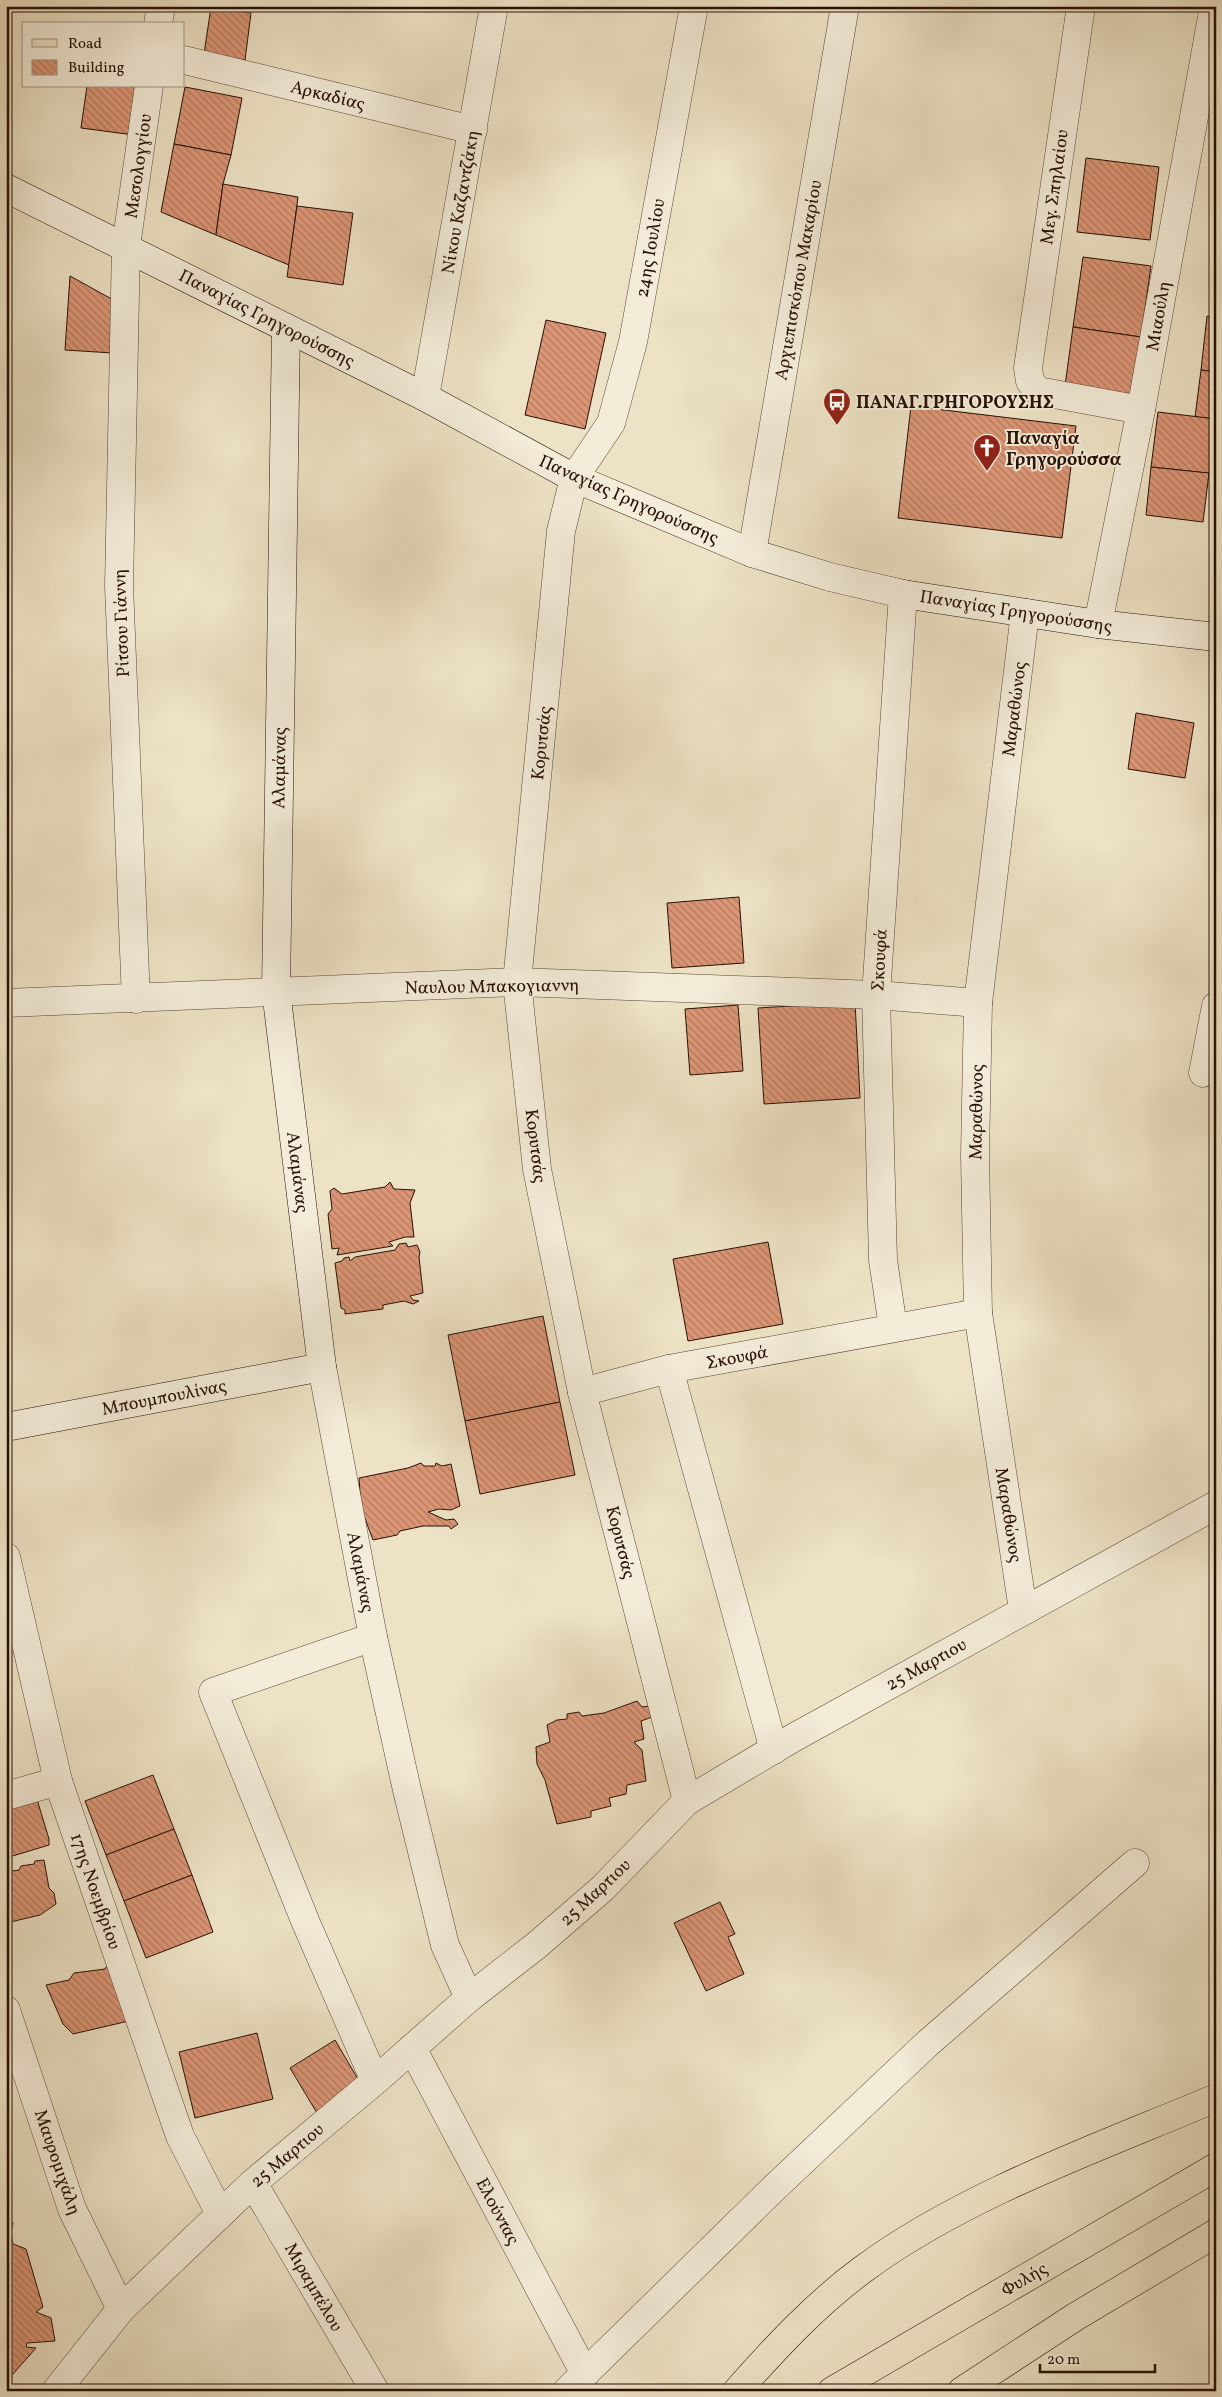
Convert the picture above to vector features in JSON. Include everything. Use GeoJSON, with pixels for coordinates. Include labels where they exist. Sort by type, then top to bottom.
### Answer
{"type":"FeatureCollection","features":[{"type":"Feature","properties":{"kind":"main road"},"geometry":{"type":"LineString","coordinates":[[737,2391],[786,2336],[822,2303],[862,2270],[902,2243],[1019,2182],[1216,2098]]}},
{"type":"Feature","properties":{"kind":"main road","name":"Φυλής"},"geometry":{"type":"LineString","coordinates":[[832,2391],[1216,2167]]}},
{"type":"Feature","properties":{"kind":"main road"},"geometry":{"type":"LineString","coordinates":[[962,2391],[1075,2317],[1216,2233]]}},
{"type":"Feature","properties":{"kind":"street"},"geometry":{"type":"LineString","coordinates":[[158,22],[161,6]]}},
{"type":"Feature","properties":{"kind":"street","name":"Νίκου Καζαντζάκη"},"geometry":{"type":"LineString","coordinates":[[425,397],[494,6]]}},
{"type":"Feature","properties":{"kind":"street","name":"24ης Ιουλίου"},"geometry":{"type":"LineString","coordinates":[[574,478],[611,423],[633,342],[694,6]]}},
{"type":"Feature","properties":{"kind":"street","name":"Αρχιεπισκόπου Μακαρίου"},"geometry":{"type":"LineString","coordinates":[[752,553],[845,6]]}},
{"type":"Feature","properties":{"kind":"street","name":"Μεγ. Σπηλαίου"},"geometry":{"type":"LineString","coordinates":[[1081,6],[1028,368],[1030,381],[1038,391],[1141,410]]}},
{"type":"Feature","properties":{"kind":"street","name":"Μιαούλη"},"geometry":{"type":"LineString","coordinates":[[1098,624],[1212,45],[1214,6]]}},
{"type":"Feature","properties":{"kind":"street","name":"Αρκαδίας"},"geometry":{"type":"LineString","coordinates":[[185,60],[473,130]]}},
{"type":"Feature","properties":{"kind":"street","name":"Μεσολογγίου"},"geometry":{"type":"LineString","coordinates":[[126,246],[149,88]]}},
{"type":"Feature","properties":{"kind":"street","name":"Παναγίας Γρηγορούσσης"},"geometry":{"type":"LineString","coordinates":[[6,188],[126,246],[425,397],[574,478],[752,553],[830,577],[903,594],[1098,624],[1216,637]]}},
{"type":"Feature","properties":{"kind":"street","name":"Ρίτσου Γιάννη"},"geometry":{"type":"LineString","coordinates":[[126,246],[119,586],[136,1000]]}},
{"type":"Feature","properties":{"kind":"street","name":"Αλαμάνας"},"geometry":{"type":"LineString","coordinates":[[286,328],[276,991],[322,1367],[373,1637],[407,1790],[445,1945],[468,1998]]}},
{"type":"Feature","properties":{"kind":"street","name":"Κορυτσάς"},"geometry":{"type":"LineString","coordinates":[[574,478],[561,531],[518,982],[537,1168],[582,1392],[687,1801]]}},
{"type":"Feature","properties":{"kind":"street","name":"Σκουφά"},"geometry":{"type":"LineString","coordinates":[[893,1327],[883,1260],[876,995],[903,594]]}},
{"type":"Feature","properties":{"kind":"street","name":"Μαραθώνος"},"geometry":{"type":"LineString","coordinates":[[1023,1610],[978,1313],[975,1155],[978,1003],[1025,613]]}},
{"type":"Feature","properties":{"kind":"street","name":"Ναυλου Μπακογιαννη"},"geometry":{"type":"LineString","coordinates":[[6,1003],[136,1000],[276,991],[518,982],[876,995],[978,1003]]}},
{"type":"Feature","properties":{"kind":"street"},"geometry":{"type":"LineString","coordinates":[[1203,1073],[1216,1006]]}},
{"type":"Feature","properties":{"kind":"street","name":"Σκουφά"},"geometry":{"type":"LineString","coordinates":[[582,1392],[669,1369],[978,1313]]}},
{"type":"Feature","properties":{"kind":"street","name":"Μπουμπουλίνας"},"geometry":{"type":"LineString","coordinates":[[6,1427],[322,1367]]}},
{"type":"Feature","properties":{"kind":"street"},"geometry":{"type":"LineString","coordinates":[[669,1369],[774,1750]]}},
{"type":"Feature","properties":{"kind":"street","name":"25 Μαρτιου"},"geometry":{"type":"LineString","coordinates":[[56,2391],[121,2309],[253,2183],[375,2082],[468,1998],[537,1945],[603,1888],[687,1801],[1023,1610],[1216,1504]]}},
{"type":"Feature","properties":{"kind":"street","name":"17ης Νοεμβρίου"},"geometry":{"type":"LineString","coordinates":[[6,1557],[58,1781],[180,2136],[220,2214]]}},
{"type":"Feature","properties":{"kind":"street"},"geometry":{"type":"LineString","coordinates":[[373,1637],[213,1692],[306,1924],[375,2082]]}},
{"type":"Feature","properties":{"kind":"street"},"geometry":{"type":"LineString","coordinates":[[6,1796],[58,1781]]}},
{"type":"Feature","properties":{"kind":"street"},"geometry":{"type":"LineString","coordinates":[[576,2382],[765,2197],[928,2043],[1135,1864]]}},
{"type":"Feature","properties":{"kind":"street","name":"Μαυρομιχάλη"},"geometry":{"type":"LineString","coordinates":[[6,2010],[72,2209],[121,2309]]}},
{"type":"Feature","properties":{"kind":"street","name":"Ελούντας"},"geometry":{"type":"LineString","coordinates":[[412,2048],[576,2382]]}},
{"type":"Feature","properties":{"kind":"street","name":"Μιραμπέλου"},"geometry":{"type":"LineString","coordinates":[[253,2183],[375,2391]]}},
{"type":"Feature","properties":{"kind":"building"},"geometry":{"type":"Polygon","coordinates":[[[211,7],[251,13],[245,60],[204,54],[211,7]]]}},
{"type":"Feature","properties":{"kind":"building"},"geometry":{"type":"Polygon","coordinates":[[[185,87],[242,98],[231,155],[174,144],[185,87]]]}},
{"type":"Feature","properties":{"kind":"building"},"geometry":{"type":"Polygon","coordinates":[[[87,88],[140,88],[134,135],[81,128],[87,88]]]}},
{"type":"Feature","properties":{"kind":"building"},"geometry":{"type":"Polygon","coordinates":[[[174,144],[231,155],[223,184],[216,235],[161,212],[174,144]]]}},
{"type":"Feature","properties":{"kind":"building"},"geometry":{"type":"Polygon","coordinates":[[[1086,158],[1159,167],[1150,240],[1077,232],[1086,158]]]}},
{"type":"Feature","properties":{"kind":"building"},"geometry":{"type":"Polygon","coordinates":[[[223,184],[298,197],[289,265],[216,235],[223,184]]]}},
{"type":"Feature","properties":{"kind":"building"},"geometry":{"type":"Polygon","coordinates":[[[297,206],[353,213],[343,285],[287,277],[297,206]]]}},
{"type":"Feature","properties":{"kind":"building"},"geometry":{"type":"Polygon","coordinates":[[[1083,257],[1151,266],[1141,337],[1073,327],[1083,257]]]}},
{"type":"Feature","properties":{"kind":"building"},"geometry":{"type":"Polygon","coordinates":[[[70,276],[117,302],[113,353],[65,350],[70,276]]]}},
{"type":"Feature","properties":{"kind":"building"},"geometry":{"type":"Polygon","coordinates":[[[1207,316],[1216,318],[1216,372],[1201,370],[1207,316]]]}},
{"type":"Feature","properties":{"kind":"building"},"geometry":{"type":"Polygon","coordinates":[[[546,320],[606,333],[585,429],[525,415],[546,320]]]}},
{"type":"Feature","properties":{"kind":"building"},"geometry":{"type":"Polygon","coordinates":[[[1073,327],[1141,337],[1133,396],[1065,386],[1073,327]]]}},
{"type":"Feature","properties":{"kind":"building"},"geometry":{"type":"Polygon","coordinates":[[[1201,370],[1216,372],[1216,419],[1195,417],[1201,370]]]}},
{"type":"Feature","properties":{"kind":"building","name":"Παναγία Γρηγορούσσα"},"geometry":{"type":"Polygon","coordinates":[[[911,406],[1076,426],[1062,538],[898,518],[911,406]]]}},
{"type":"Feature","properties":{"kind":"building"},"geometry":{"type":"Polygon","coordinates":[[[1158,412],[1216,419],[1216,474],[1151,467],[1158,412]]]}},
{"type":"Feature","properties":{"kind":"building"},"geometry":{"type":"Polygon","coordinates":[[[1151,467],[1209,473],[1203,522],[1146,515],[1151,467]]]}},
{"type":"Feature","properties":{"kind":"building"},"geometry":{"type":"Polygon","coordinates":[[[1136,713],[1194,723],[1185,778],[1128,769],[1136,713]]]}},
{"type":"Feature","properties":{"kind":"building"},"geometry":{"type":"Polygon","coordinates":[[[739,897],[744,963],[672,968],[667,903],[739,897]]]}},
{"type":"Feature","properties":{"kind":"building"},"geometry":{"type":"Polygon","coordinates":[[[855,1002],[860,1098],[764,1104],[758,1008],[855,1002]]]}},
{"type":"Feature","properties":{"kind":"building"},"geometry":{"type":"Polygon","coordinates":[[[738,1005],[743,1071],[690,1075],[685,1009],[738,1005]]]}},
{"type":"Feature","properties":{"kind":"building"},"geometry":{"type":"Polygon","coordinates":[[[390,1182],[394,1189],[415,1190],[410,1203],[414,1237],[405,1237],[389,1242],[393,1246],[337,1255],[339,1248],[332,1249],[328,1214],[332,1209],[330,1191],[334,1188],[342,1194],[385,1187],[390,1182]]]}},
{"type":"Feature","properties":{"kind":"building"},"geometry":{"type":"Polygon","coordinates":[[[768,1242],[783,1324],[688,1341],[673,1259],[768,1242]]]}},
{"type":"Feature","properties":{"kind":"building"},"geometry":{"type":"Polygon","coordinates":[[[406,1243],[408,1247],[417,1245],[420,1252],[423,1293],[410,1296],[413,1300],[419,1301],[413,1304],[404,1301],[383,1305],[383,1309],[345,1314],[345,1310],[341,1308],[335,1263],[342,1261],[344,1258],[349,1257],[350,1261],[355,1257],[395,1250],[399,1244],[406,1243]]]}},
{"type":"Feature","properties":{"kind":"building"},"geometry":{"type":"Polygon","coordinates":[[[543,1316],[560,1402],[465,1421],[448,1335],[543,1316]]]}},
{"type":"Feature","properties":{"kind":"building"},"geometry":{"type":"Polygon","coordinates":[[[560,1402],[575,1475],[480,1494],[465,1421],[560,1402]]]}},
{"type":"Feature","properties":{"kind":"building"},"geometry":{"type":"Polygon","coordinates":[[[421,1463],[424,1466],[435,1466],[436,1463],[442,1466],[451,1464],[460,1506],[451,1510],[439,1509],[428,1512],[446,1520],[454,1519],[458,1524],[451,1529],[449,1526],[423,1526],[400,1531],[397,1535],[373,1540],[361,1508],[359,1478],[408,1468],[421,1463]]]}},
{"type":"Feature","properties":{"kind":"building"},"geometry":{"type":"Polygon","coordinates":[[[637,1701],[642,1707],[650,1706],[655,1716],[641,1721],[644,1739],[634,1742],[642,1750],[646,1781],[627,1785],[626,1794],[609,1798],[611,1806],[591,1811],[591,1817],[557,1824],[545,1780],[537,1764],[536,1747],[550,1742],[547,1725],[557,1720],[567,1719],[567,1714],[579,1712],[582,1716],[604,1713],[637,1701]]]}},
{"type":"Feature","properties":{"kind":"building"},"geometry":{"type":"Polygon","coordinates":[[[153,1775],[174,1829],[106,1855],[85,1801],[153,1775]]]}},
{"type":"Feature","properties":{"kind":"building"},"geometry":{"type":"Polygon","coordinates":[[[36,1796],[49,1839],[49,1845],[6,1858],[6,1806],[36,1796]]]}},
{"type":"Feature","properties":{"kind":"building"},"geometry":{"type":"Polygon","coordinates":[[[174,1829],[192,1875],[124,1901],[106,1855],[174,1829]]]}},
{"type":"Feature","properties":{"kind":"building"},"geometry":{"type":"Polygon","coordinates":[[[44,1860],[49,1888],[54,1893],[56,1904],[40,1915],[6,1923],[6,1881],[11,1880],[6,1872],[19,1870],[21,1866],[44,1860]]]}},
{"type":"Feature","properties":{"kind":"building"},"geometry":{"type":"Polygon","coordinates":[[[192,1875],[213,1932],[146,1958],[124,1901],[192,1875]]]}},
{"type":"Feature","properties":{"kind":"building"},"geometry":{"type":"Polygon","coordinates":[[[720,1902],[735,1934],[728,1937],[744,1974],[706,1991],[674,1923],[720,1902]]]}},
{"type":"Feature","properties":{"kind":"building"},"geometry":{"type":"Polygon","coordinates":[[[108,1964],[133,2020],[73,2034],[63,2024],[46,1985],[69,1980],[74,1973],[105,1969],[108,1964]]]}},
{"type":"Feature","properties":{"kind":"building"},"geometry":{"type":"Polygon","coordinates":[[[257,2033],[273,2099],[195,2118],[179,2052],[257,2033]]]}},
{"type":"Feature","properties":{"kind":"building"},"geometry":{"type":"Polygon","coordinates":[[[335,2040],[362,2086],[317,2113],[290,2068],[335,2040]]]}},
{"type":"Feature","properties":{"kind":"building"},"geometry":{"type":"Polygon","coordinates":[[[6,2222],[13,2223],[11,2232],[13,2244],[26,2249],[43,2307],[36,2312],[51,2318],[55,2341],[27,2343],[26,2347],[36,2348],[13,2374],[6,2369],[6,2222]]]}},
{"type":"Feature","properties":{"kind":"place","name":"ΠΑΝΑΓ.ΓΡΗΓΟΡΟΥΣΗΣ"},"geometry":{"type":"Point","coordinates":[837,426]}},
{"type":"Feature","properties":{"kind":"place","name":"Παναγία Γρηγορούσσα"},"geometry":{"type":"Point","coordinates":[987,472]}}]}
